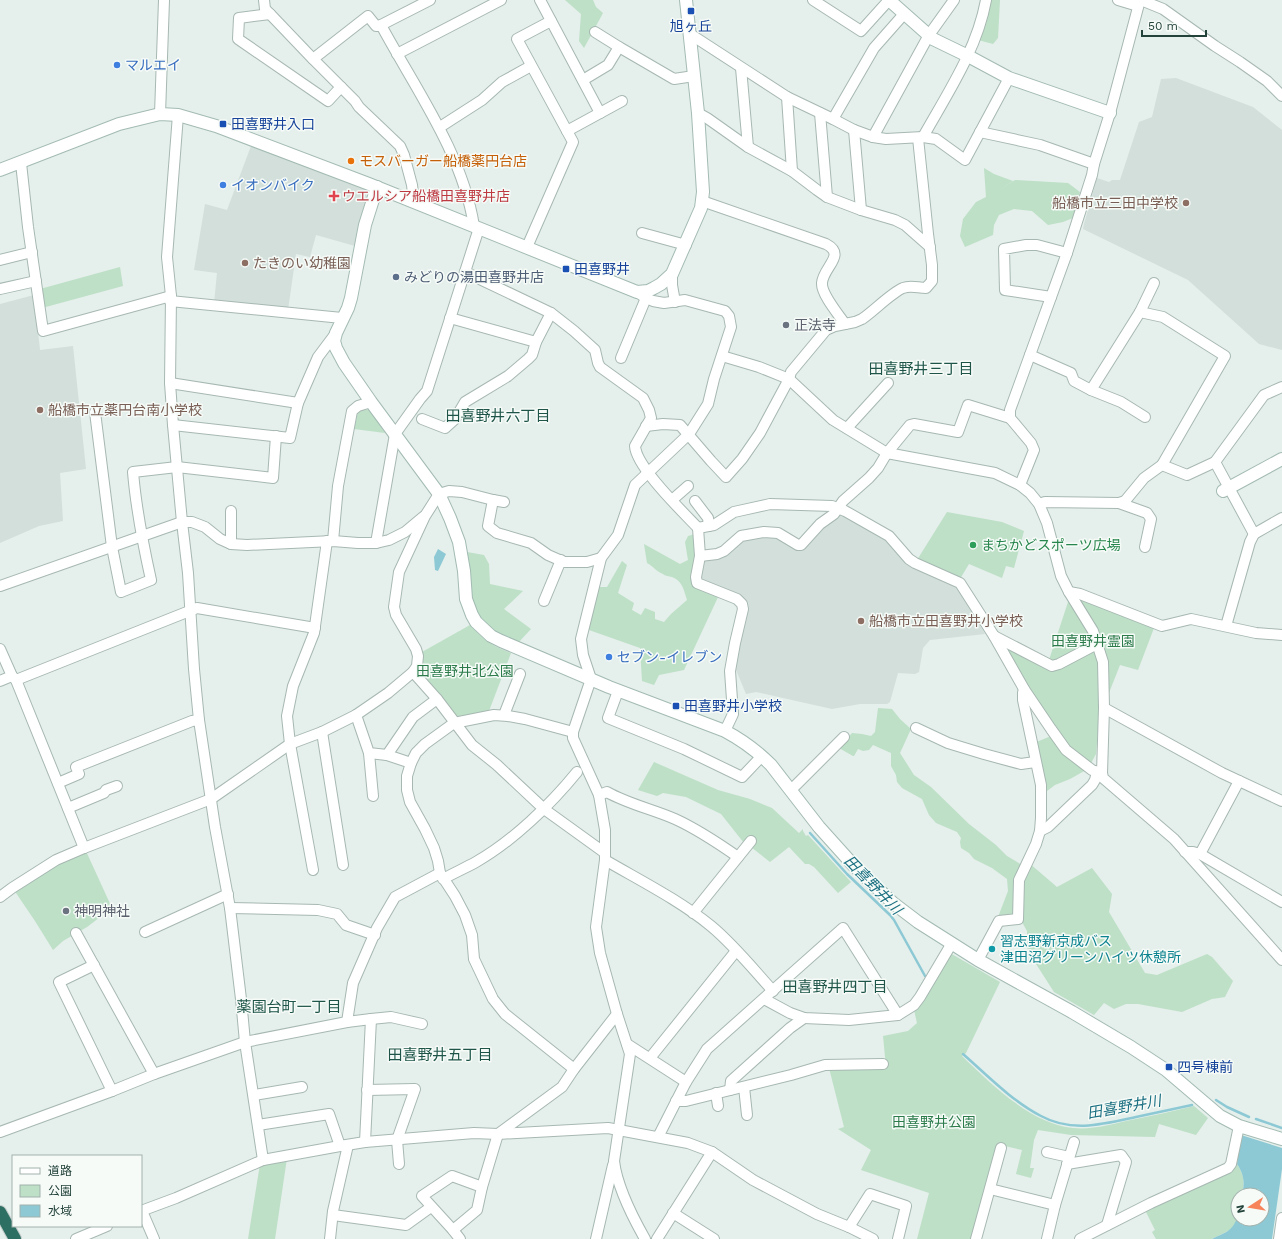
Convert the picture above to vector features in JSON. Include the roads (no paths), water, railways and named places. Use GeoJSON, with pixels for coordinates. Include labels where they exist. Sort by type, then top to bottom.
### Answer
{"type":"FeatureCollection","features":[{"type":"Feature","properties":{"kind":"highway"},"geometry":{"type":"LineString","coordinates":[[0,1212],[15,1239]]}},
{"type":"Feature","properties":{"kind":"street"},"geometry":{"type":"LineString","coordinates":[[160,114],[164,0]]}},
{"type":"Feature","properties":{"kind":"street"},"geometry":{"type":"LineString","coordinates":[[264,0],[265,9],[400,146],[412,185],[414,202]]}},
{"type":"Feature","properties":{"kind":"street"},"geometry":{"type":"LineString","coordinates":[[313,59],[368,16],[376,26],[381,25],[430,0]]}},
{"type":"Feature","properties":{"kind":"street"},"geometry":{"type":"LineString","coordinates":[[397,54],[501,0]]}},
{"type":"Feature","properties":{"kind":"street"},"geometry":{"type":"LineString","coordinates":[[621,358],[641,295],[661,284],[672,274],[699,214],[702,201],[703,192],[698,112],[686,0]]}},
{"type":"Feature","properties":{"kind":"street"},"geometry":{"type":"LineString","coordinates":[[813,0],[861,32],[889,0],[933,39],[1009,78],[1110,113]]}},
{"type":"Feature","properties":{"kind":"street"},"geometry":{"type":"LineString","coordinates":[[872,137],[929,35],[954,0]]}},
{"type":"Feature","properties":{"kind":"street"},"geometry":{"type":"LineString","coordinates":[[646,426],[664,424],[680,425],[726,477],[742,459],[760,433],[789,379],[791,372],[826,330],[862,319],[897,291],[912,286],[926,288],[929,285],[932,281],[932,264],[921,137],[968,56],[984,11],[986,0]]}},
{"type":"Feature","properties":{"kind":"street"},"geometry":{"type":"LineString","coordinates":[[1118,0],[1140,2],[1163,9],[1267,81],[1282,96]]}},
{"type":"Feature","properties":{"kind":"street"},"geometry":{"type":"LineString","coordinates":[[544,2],[551,20],[600,113]]}},
{"type":"Feature","properties":{"kind":"street"},"geometry":{"type":"LineString","coordinates":[[1010,418],[1010,410],[1067,254],[1092,174],[1140,2]]}},
{"type":"Feature","properties":{"kind":"street"},"geometry":{"type":"LineString","coordinates":[[270,14],[239,18],[238,39],[328,101],[341,87]]}},
{"type":"Feature","properties":{"kind":"street"},"geometry":{"type":"LineString","coordinates":[[833,119],[874,48],[904,14]]}},
{"type":"Feature","properties":{"kind":"street"},"geometry":{"type":"LineString","coordinates":[[527,247],[573,142],[531,66],[518,39],[551,20]]}},
{"type":"Feature","properties":{"kind":"street"},"geometry":{"type":"LineString","coordinates":[[376,543],[395,434],[427,391],[465,272],[476,227],[456,163],[440,128],[381,25]]}},
{"type":"Feature","properties":{"kind":"street"},"geometry":{"type":"LineString","coordinates":[[595,32],[674,79],[694,76]]}},
{"type":"Feature","properties":{"kind":"street"},"geometry":{"type":"LineString","coordinates":[[690,34],[787,98],[854,130],[872,137],[886,139],[921,137],[936,139],[965,160],[1009,78]]}},
{"type":"Feature","properties":{"kind":"street"},"geometry":{"type":"LineString","coordinates":[[583,80],[608,65],[619,47]]}},
{"type":"Feature","properties":{"kind":"street"},"geometry":{"type":"LineString","coordinates":[[440,128],[482,100],[502,82],[531,66]]}},
{"type":"Feature","properties":{"kind":"street"},"geometry":{"type":"LineString","coordinates":[[741,68],[748,147]]}},
{"type":"Feature","properties":{"kind":"street"},"geometry":{"type":"LineString","coordinates":[[787,98],[792,171]]}},
{"type":"Feature","properties":{"kind":"street"},"geometry":{"type":"LineString","coordinates":[[567,131],[622,101]]}},
{"type":"Feature","properties":{"kind":"street"},"geometry":{"type":"LineString","coordinates":[[698,112],[748,147],[792,171],[828,197],[861,210],[895,220],[905,225],[930,247]]}},
{"type":"Feature","properties":{"kind":"street"},"geometry":{"type":"LineString","coordinates":[[820,113],[828,197]]}},
{"type":"Feature","properties":{"kind":"street"},"geometry":{"type":"LineString","coordinates":[[0,170],[119,124],[160,114],[178,116],[216,126],[377,187],[527,247],[653,301],[664,303],[685,300],[725,311],[729,316],[731,327],[714,379],[708,404],[689,434],[635,485],[618,535],[601,558],[581,639],[583,655],[591,679],[573,732],[573,738],[599,795],[605,830],[605,856],[596,927],[600,953],[630,1054],[614,1161],[596,1239]]}},
{"type":"Feature","properties":{"kind":"street"},"geometry":{"type":"LineString","coordinates":[[178,116],[167,257],[170,299],[170,383],[173,425],[188,573],[199,720],[228,894],[242,999],[245,1042],[263,1160]]}},
{"type":"Feature","properties":{"kind":"street"},"geometry":{"type":"LineString","coordinates":[[854,130],[861,210]]}},
{"type":"Feature","properties":{"kind":"street"},"geometry":{"type":"LineString","coordinates":[[980,132],[1040,145],[1094,164]]}},
{"type":"Feature","properties":{"kind":"street"},"geometry":{"type":"LineString","coordinates":[[21,163],[43,331],[170,299],[342,318]]}},
{"type":"Feature","properties":{"kind":"street"},"geometry":{"type":"LineString","coordinates":[[377,187],[365,226],[351,298],[348,308],[336,332],[334,341],[339,356],[439,494],[459,542],[464,571],[466,599],[476,622],[488,633],[501,641],[618,691],[725,731],[740,739],[762,756],[791,790],[819,827],[855,867],[893,903],[918,922],[978,960],[1072,1012],[1131,1047],[1166,1070],[1220,1116],[1239,1126],[1282,1139]]}},
{"type":"Feature","properties":{"kind":"street"},"geometry":{"type":"LineString","coordinates":[[702,201],[831,247],[835,251],[835,256],[824,276],[822,285],[824,293],[845,324]]}},
{"type":"Feature","properties":{"kind":"street"},"geometry":{"type":"LineString","coordinates":[[642,232],[686,245]]}},
{"type":"Feature","properties":{"kind":"street"},"geometry":{"type":"LineString","coordinates":[[1051,297],[1006,290],[1004,249],[1026,245],[1037,245],[1067,254]]}},
{"type":"Feature","properties":{"kind":"street"},"geometry":{"type":"LineString","coordinates":[[0,260],[32,252]]}},
{"type":"Feature","properties":{"kind":"street"},"geometry":{"type":"LineString","coordinates":[[465,272],[551,313],[595,350],[600,367],[642,398],[649,410],[651,418],[634,446],[635,451],[648,473],[698,528],[700,556],[696,577],[697,583],[738,599],[742,604],[743,609],[730,671],[732,714],[725,731]]}},
{"type":"Feature","properties":{"kind":"street"},"geometry":{"type":"LineString","coordinates":[[672,274],[675,302]]}},
{"type":"Feature","properties":{"kind":"street"},"geometry":{"type":"LineString","coordinates":[[0,289],[36,281]]}},
{"type":"Feature","properties":{"kind":"street"},"geometry":{"type":"LineString","coordinates":[[1091,390],[1140,312],[1154,283]]}},
{"type":"Feature","properties":{"kind":"street"},"geometry":{"type":"LineString","coordinates":[[1119,503],[1125,501],[1144,478],[1162,465],[1225,356],[1163,317],[1140,312]]}},
{"type":"Feature","properties":{"kind":"street"},"geometry":{"type":"LineString","coordinates":[[422,419],[445,428],[455,419],[465,402],[508,376],[528,359],[532,354],[536,342],[551,313]]}},
{"type":"Feature","properties":{"kind":"street"},"geometry":{"type":"LineString","coordinates":[[450,318],[536,342]]}},
{"type":"Feature","properties":{"kind":"street"},"geometry":{"type":"LineString","coordinates":[[173,425],[290,438],[298,403],[318,357],[336,332]]}},
{"type":"Feature","properties":{"kind":"street"},"geometry":{"type":"LineString","coordinates":[[1030,355],[1071,373],[1074,381],[1091,390],[1121,402],[1146,417]]}},
{"type":"Feature","properties":{"kind":"street"},"geometry":{"type":"LineString","coordinates":[[722,356],[759,367],[789,379],[833,420],[888,453],[995,473],[1020,485],[1030,493],[1039,504],[1047,524],[1062,576],[1069,592],[1093,631],[1103,662],[1104,708],[1099,773],[1092,785],[1048,826],[1040,831]]}},
{"type":"Feature","properties":{"kind":"street"},"geometry":{"type":"LineString","coordinates":[[170,383],[298,403]]}},
{"type":"Feature","properties":{"kind":"street"},"geometry":{"type":"LineString","coordinates":[[847,428],[888,383]]}},
{"type":"Feature","properties":{"kind":"street"},"geometry":{"type":"LineString","coordinates":[[1162,465],[1187,475],[1215,462],[1264,395],[1282,387]]}},
{"type":"Feature","properties":{"kind":"street"},"geometry":{"type":"LineString","coordinates":[[313,870],[286,716],[293,686],[314,633],[352,411],[358,406],[371,402]]}},
{"type":"Feature","properties":{"kind":"street"},"geometry":{"type":"LineString","coordinates":[[700,556],[717,554],[724,551],[741,536],[764,532],[778,534],[798,545],[801,545],[820,524],[834,514],[843,501],[869,478],[910,425],[914,424],[958,432],[968,405],[1010,418],[1031,443],[1034,450],[1020,485]]}},
{"type":"Feature","properties":{"kind":"street"},"geometry":{"type":"LineString","coordinates":[[95,412],[112,547],[121,592],[151,580],[135,499],[133,472],[177,467],[273,478],[276,436]]}},
{"type":"Feature","properties":{"kind":"street"},"geometry":{"type":"LineString","coordinates":[[1226,490],[1282,459]]}},
{"type":"Feature","properties":{"kind":"street"},"geometry":{"type":"LineString","coordinates":[[1215,462],[1226,490],[1254,534]]}},
{"type":"Feature","properties":{"kind":"street"},"geometry":{"type":"LineString","coordinates":[[672,500],[688,486]]}},
{"type":"Feature","properties":{"kind":"street"},"geometry":{"type":"LineString","coordinates":[[0,897],[56,860],[211,799],[290,744],[322,732],[356,715],[388,694],[413,672],[417,666],[418,656],[416,649],[396,615],[394,599],[399,572],[425,516],[439,494],[448,491],[462,492],[504,502]]}},
{"type":"Feature","properties":{"kind":"street"},"geometry":{"type":"LineString","coordinates":[[493,500],[488,526],[497,534],[531,543],[548,555],[564,562],[577,563],[601,558]]}},
{"type":"Feature","properties":{"kind":"street"},"geometry":{"type":"LineString","coordinates":[[695,501],[708,518],[709,526]]}},
{"type":"Feature","properties":{"kind":"street"},"geometry":{"type":"LineString","coordinates":[[1039,504],[1045,502],[1119,503],[1148,513],[1151,519],[1145,547]]}},
{"type":"Feature","properties":{"kind":"street"},"geometry":{"type":"LineString","coordinates":[[698,528],[714,525],[734,512],[770,504],[832,506],[889,536],[909,559],[915,563],[960,583],[994,636],[1024,689],[1066,750],[1092,770],[1099,773],[1106,781],[1128,798],[1174,839],[1282,960]]}},
{"type":"Feature","properties":{"kind":"street"},"geometry":{"type":"LineString","coordinates":[[231,511],[231,544]]}},
{"type":"Feature","properties":{"kind":"street"},"geometry":{"type":"LineString","coordinates":[[0,586],[182,522],[192,522],[231,544],[247,545],[330,541],[376,543],[389,540],[405,532],[425,516]]}},
{"type":"Feature","properties":{"kind":"street"},"geometry":{"type":"LineString","coordinates":[[1226,626],[1250,542],[1254,534],[1282,518]]}},
{"type":"Feature","properties":{"kind":"street"},"geometry":{"type":"LineString","coordinates":[[544,601],[561,560]]}},
{"type":"Feature","properties":{"kind":"street"},"geometry":{"type":"LineString","coordinates":[[1069,592],[1080,594],[1162,626],[1191,619],[1256,632],[1282,634]]}},
{"type":"Feature","properties":{"kind":"street"},"geometry":{"type":"LineString","coordinates":[[0,681],[14,678],[197,608],[315,628]]}},
{"type":"Feature","properties":{"kind":"street"},"geometry":{"type":"LineString","coordinates":[[994,636],[1052,666],[1059,664],[1097,644]]}},
{"type":"Feature","properties":{"kind":"street"},"geometry":{"type":"LineString","coordinates":[[0,650],[14,678],[84,848]]}},
{"type":"Feature","properties":{"kind":"street"},"geometry":{"type":"LineString","coordinates":[[413,672],[437,699],[472,745],[497,765],[544,809],[605,856],[711,926],[730,944],[773,991]]}},
{"type":"Feature","properties":{"kind":"street"},"geometry":{"type":"LineString","coordinates":[[504,715],[520,674]]}},
{"type":"Feature","properties":{"kind":"street"},"geometry":{"type":"LineString","coordinates":[[978,960],[999,921],[1018,919],[1019,880],[1036,844],[1040,831],[1041,785],[1022,700],[1024,689]]}},
{"type":"Feature","properties":{"kind":"street"},"geometry":{"type":"LineString","coordinates":[[618,691],[608,718],[684,749],[742,777],[762,756]]}},
{"type":"Feature","properties":{"kind":"street"},"geometry":{"type":"LineString","coordinates":[[387,755],[413,717],[437,699]]}},
{"type":"Feature","properties":{"kind":"street"},"geometry":{"type":"LineString","coordinates":[[1104,708],[1239,782],[1282,801]]}},
{"type":"Feature","properties":{"kind":"street"},"geometry":{"type":"LineString","coordinates":[[356,715],[369,753],[373,796]]}},
{"type":"Feature","properties":{"kind":"street"},"geometry":{"type":"LineString","coordinates":[[573,732],[504,715],[494,715],[454,723],[416,753],[407,776],[407,790],[410,802],[434,848],[442,876],[456,896],[465,915],[472,935],[474,959],[493,999],[505,1014],[574,1069]]}},
{"type":"Feature","properties":{"kind":"street"},"geometry":{"type":"LineString","coordinates":[[58,783],[79,774],[76,767],[199,720]]}},
{"type":"Feature","properties":{"kind":"street"},"geometry":{"type":"LineString","coordinates":[[916,728],[948,743],[984,754],[1020,764],[1035,762]]}},
{"type":"Feature","properties":{"kind":"street"},"geometry":{"type":"LineString","coordinates":[[322,732],[343,865]]}},
{"type":"Feature","properties":{"kind":"street"},"geometry":{"type":"LineString","coordinates":[[791,790],[844,737]]}},
{"type":"Feature","properties":{"kind":"street"},"geometry":{"type":"LineString","coordinates":[[369,753],[387,755],[411,763]]}},
{"type":"Feature","properties":{"kind":"street"},"geometry":{"type":"LineString","coordinates":[[347,1022],[353,983],[374,935],[394,897],[477,862],[518,832],[544,809],[562,791],[577,772]]}},
{"type":"Feature","properties":{"kind":"street"},"geometry":{"type":"LineString","coordinates":[[1200,854],[1239,782]]}},
{"type":"Feature","properties":{"kind":"street"},"geometry":{"type":"LineString","coordinates":[[68,808],[117,786]]}},
{"type":"Feature","properties":{"kind":"street"},"geometry":{"type":"LineString","coordinates":[[599,795],[607,792],[619,799],[675,820],[718,842],[738,857]]}},
{"type":"Feature","properties":{"kind":"street"},"geometry":{"type":"LineString","coordinates":[[693,913],[751,841]]}},
{"type":"Feature","properties":{"kind":"street"},"geometry":{"type":"LineString","coordinates":[[1185,852],[1200,854],[1282,902]]}},
{"type":"Feature","properties":{"kind":"street"},"geometry":{"type":"LineString","coordinates":[[145,932],[228,894]]}},
{"type":"Feature","properties":{"kind":"street"},"geometry":{"type":"LineString","coordinates":[[230,908],[318,910],[338,914],[346,925],[374,935]]}},
{"type":"Feature","properties":{"kind":"street"},"geometry":{"type":"LineString","coordinates":[[658,1137],[686,1082],[707,1049],[843,928],[898,1015]]}},
{"type":"Feature","properties":{"kind":"street"},"geometry":{"type":"LineString","coordinates":[[76,933],[154,1074]]}},
{"type":"Feature","properties":{"kind":"street"},"geometry":{"type":"LineString","coordinates":[[764,999],[790,1013],[804,1018],[849,1020],[898,1015],[914,1005],[952,944]]}},
{"type":"Feature","properties":{"kind":"street"},"geometry":{"type":"LineString","coordinates":[[650,1058],[736,951]]}},
{"type":"Feature","properties":{"kind":"street"},"geometry":{"type":"LineString","coordinates":[[94,964],[59,982],[112,1091]]}},
{"type":"Feature","properties":{"kind":"street"},"geometry":{"type":"LineString","coordinates":[[453,1230],[477,1210],[498,1134],[562,1087],[574,1069],[617,1014]]}},
{"type":"Feature","properties":{"kind":"street"},"geometry":{"type":"LineString","coordinates":[[0,1132],[154,1074],[245,1042],[347,1022],[371,1019],[391,1017],[422,1024]]}},
{"type":"Feature","properties":{"kind":"street"},"geometry":{"type":"LineString","coordinates":[[730,1090],[732,1081],[790,1028],[804,1018]]}},
{"type":"Feature","properties":{"kind":"street"},"geometry":{"type":"LineString","coordinates":[[365,1142],[371,1019]]}},
{"type":"Feature","properties":{"kind":"street"},"geometry":{"type":"LineString","coordinates":[[627,1044],[686,1082]]}},
{"type":"Feature","properties":{"kind":"street"},"geometry":{"type":"LineString","coordinates":[[676,1101],[686,1101],[744,1087],[825,1065],[883,1064]]}},
{"type":"Feature","properties":{"kind":"street"},"geometry":{"type":"LineString","coordinates":[[254,1095],[302,1087]]}},
{"type":"Feature","properties":{"kind":"street"},"geometry":{"type":"LineString","coordinates":[[744,1087],[746,1115]]}},
{"type":"Feature","properties":{"kind":"street"},"geometry":{"type":"LineString","coordinates":[[368,1090],[414,1089],[397,1140],[399,1164]]}},
{"type":"Feature","properties":{"kind":"street"},"geometry":{"type":"LineString","coordinates":[[716,1093],[718,1106]]}},
{"type":"Feature","properties":{"kind":"street"},"geometry":{"type":"LineString","coordinates":[[258,1124],[330,1114],[344,1145],[330,1239]]}},
{"type":"Feature","properties":{"kind":"street"},"geometry":{"type":"LineString","coordinates":[[1080,1239],[1151,1203],[1228,1168],[1231,1164],[1239,1126]]}},
{"type":"Feature","properties":{"kind":"street"},"geometry":{"type":"LineString","coordinates":[[154,1239],[142,1211],[176,1198],[263,1160],[365,1142],[474,1133],[498,1134],[608,1128],[688,1143],[712,1152],[753,1180],[822,1217],[849,1227],[872,1239]]}},
{"type":"Feature","properties":{"kind":"street"},"geometry":{"type":"LineString","coordinates":[[1047,1239],[1055,1205],[1074,1142]]}},
{"type":"Feature","properties":{"kind":"street"},"geometry":{"type":"LineString","coordinates":[[976,1239],[1001,1148]]}},
{"type":"Feature","properties":{"kind":"street"},"geometry":{"type":"LineString","coordinates":[[657,1239],[712,1152]]}},
{"type":"Feature","properties":{"kind":"street"},"geometry":{"type":"LineString","coordinates":[[1047,1152],[1068,1160],[1121,1155],[1126,1162],[1107,1225]]}},
{"type":"Feature","properties":{"kind":"street"},"geometry":{"type":"LineString","coordinates":[[614,1161],[615,1172],[633,1218],[645,1239]]}},
{"type":"Feature","properties":{"kind":"street"},"geometry":{"type":"LineString","coordinates":[[460,1239],[422,1196],[452,1176],[482,1188]]}},
{"type":"Feature","properties":{"kind":"street"},"geometry":{"type":"LineString","coordinates":[[990,1189],[1055,1205]]}},
{"type":"Feature","properties":{"kind":"street"},"geometry":{"type":"LineString","coordinates":[[849,1227],[870,1194],[906,1206],[898,1239]]}},
{"type":"Feature","properties":{"kind":"street"},"geometry":{"type":"LineString","coordinates":[[333,1215],[406,1225],[431,1207]]}},
{"type":"Feature","properties":{"kind":"street"},"geometry":{"type":"LineString","coordinates":[[673,1214],[714,1239]]}},
{"type":"Feature","properties":{"kind":"street"},"geometry":{"type":"LineString","coordinates":[[1279,1239],[1282,1218]]}},
{"type":"Feature","properties":{"kind":"street"},"geometry":{"type":"LineString","coordinates":[[76,1239],[105,1227]]}},
{"type":"Feature","properties":{"kind":"water"},"geometry":{"type":"Polygon","coordinates":[[[438,549],[446,554],[438,571],[435,570],[434,557],[438,549]]]}},
{"type":"Feature","properties":{"kind":"water"},"geometry":{"type":"Polygon","coordinates":[[[1241,1135],[1282,1148],[1282,1169],[1272,1239],[1212,1239],[1232,1227],[1270,1227],[1270,1187],[1243,1187],[1243,1179],[1237,1164],[1241,1135]]]}},
{"type":"Feature","properties":{"kind":"waterway","name":"田喜野井川"},"geometry":{"type":"LineString","coordinates":[[810,833],[847,874],[890,915],[925,976]]}},
{"type":"Feature","properties":{"kind":"waterway","name":"田喜野井川"},"geometry":{"type":"LineString","coordinates":[[963,1054],[1000,1088],[1030,1110],[1053,1121],[1064,1124],[1088,1126],[1192,1105]]}},
{"type":"Feature","properties":{"kind":"waterway","name":"田喜野井川"},"geometry":{"type":"LineString","coordinates":[[1216,1100],[1249,1117]]}},
{"type":"Feature","properties":{"kind":"waterway","name":"田喜野井川"},"geometry":{"type":"LineString","coordinates":[[1256,1119],[1282,1128]]}},
{"type":"Feature","properties":{"kind":"place","name":"旭ヶ丘"},"geometry":{"type":"Point","coordinates":[691,11]}},
{"type":"Feature","properties":{"kind":"place","name":"マルエイ"},"geometry":{"type":"Point","coordinates":[117,65]}},
{"type":"Feature","properties":{"kind":"place","name":"田喜野井入口"},"geometry":{"type":"Point","coordinates":[223,124]}},
{"type":"Feature","properties":{"kind":"place","name":"モスバーガー船橋薬円台店"},"geometry":{"type":"Point","coordinates":[351,161]}},
{"type":"Feature","properties":{"kind":"place","name":"イオンバイク"},"geometry":{"type":"Point","coordinates":[223,185]}},
{"type":"Feature","properties":{"kind":"place","name":"ウエルシア船橋田喜野井店"},"geometry":{"type":"Point","coordinates":[334,196]}},
{"type":"Feature","properties":{"kind":"place","name":"船橋市立三田中学校"},"geometry":{"type":"Point","coordinates":[1186,203]}},
{"type":"Feature","properties":{"kind":"place","name":"たきのい幼稚園"},"geometry":{"type":"Point","coordinates":[245,263]}},
{"type":"Feature","properties":{"kind":"place","name":"田喜野井"},"geometry":{"type":"Point","coordinates":[566,269]}},
{"type":"Feature","properties":{"kind":"place","name":"みどりの湯田喜野井店"},"geometry":{"type":"Point","coordinates":[396,277]}},
{"type":"Feature","properties":{"kind":"place","name":"正法寺"},"geometry":{"type":"Point","coordinates":[786,325]}},
{"type":"Feature","properties":{"kind":"place","name":"船橋市立薬円台南小学校"},"geometry":{"type":"Point","coordinates":[40,410]}},
{"type":"Feature","properties":{"kind":"place","name":"まちかどスポーツ広場"},"geometry":{"type":"Point","coordinates":[973,545]}},
{"type":"Feature","properties":{"kind":"place","name":"船橋市立田喜野井小学校"},"geometry":{"type":"Point","coordinates":[861,621]}},
{"type":"Feature","properties":{"kind":"place","name":"セブン-イレブン"},"geometry":{"type":"Point","coordinates":[609,657]}},
{"type":"Feature","properties":{"kind":"place","name":"田喜野井小学校"},"geometry":{"type":"Point","coordinates":[676,706]}},
{"type":"Feature","properties":{"kind":"place","name":"神明神社"},"geometry":{"type":"Point","coordinates":[66,911]}},
{"type":"Feature","properties":{"kind":"place","name":"習志野新京成バス 津田沼グリーンハイツ休憩所"},"geometry":{"type":"Point","coordinates":[992,949]}},
{"type":"Feature","properties":{"kind":"place","name":"四号棟前"},"geometry":{"type":"Point","coordinates":[1169,1067]}},
{"type":"Feature","properties":{"kind":"district","name":"田喜野井三丁目"},"geometry":{"type":"Point","coordinates":[921,369]}},
{"type":"Feature","properties":{"kind":"district","name":"田喜野井六丁目"},"geometry":{"type":"Point","coordinates":[498,416]}},
{"type":"Feature","properties":{"kind":"district","name":"田喜野井四丁目"},"geometry":{"type":"Point","coordinates":[835,987]}},
{"type":"Feature","properties":{"kind":"district","name":"薬園台町一丁目"},"geometry":{"type":"Point","coordinates":[289,1007]}},
{"type":"Feature","properties":{"kind":"district","name":"田喜野井五丁目"},"geometry":{"type":"Point","coordinates":[440,1055]}},
{"type":"Feature","properties":{"kind":"park label","name":"田喜野井霊園"},"geometry":{"type":"Point","coordinates":[1093,641]}},
{"type":"Feature","properties":{"kind":"park label","name":"田喜野井北公園"},"geometry":{"type":"Point","coordinates":[465,671]}},
{"type":"Feature","properties":{"kind":"park label","name":"田喜野井公園"},"geometry":{"type":"Point","coordinates":[934,1122]}}]}
